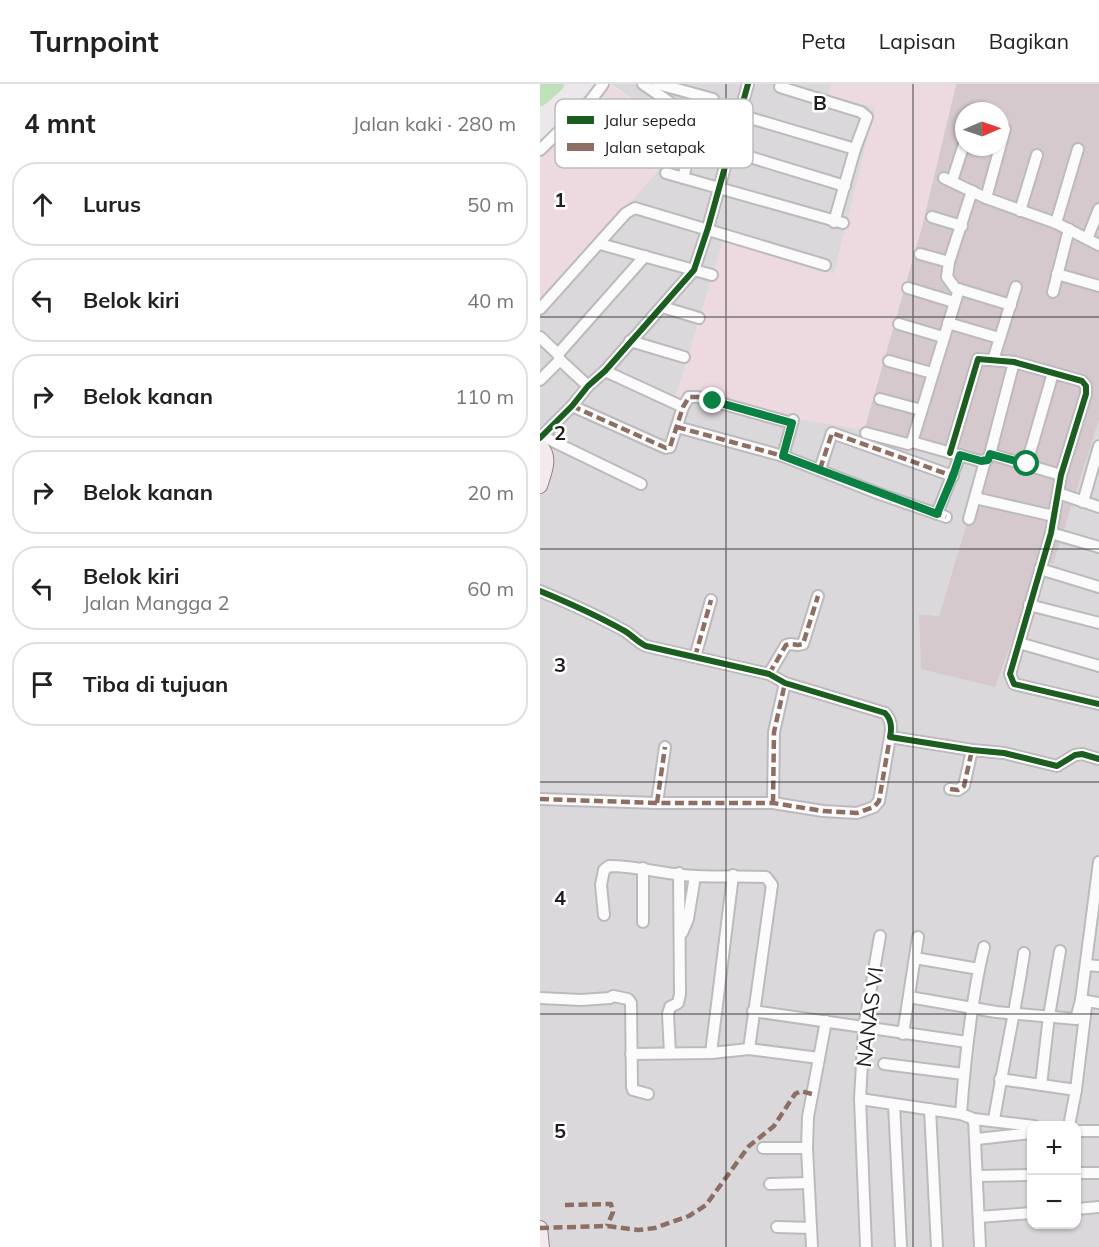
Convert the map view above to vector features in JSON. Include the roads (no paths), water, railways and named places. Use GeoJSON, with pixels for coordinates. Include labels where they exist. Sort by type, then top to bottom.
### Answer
{"type":"FeatureCollection","features":[{"type":"Feature","properties":{"kind":"street"},"geometry":{"type":"LineString","coordinates":[[592,99],[603,84]]}},
{"type":"Feature","properties":{"kind":"street"},"geometry":{"type":"LineString","coordinates":[[643,84],[665,99]]}},
{"type":"Feature","properties":{"kind":"street"},"geometry":{"type":"LineString","coordinates":[[658,84],[708,99]]}},
{"type":"Feature","properties":{"kind":"street"},"geometry":{"type":"LineString","coordinates":[[744,99],[748,84]]}},
{"type":"Feature","properties":{"kind":"street"},"geometry":{"type":"LineString","coordinates":[[666,173],[838,223],[844,186],[867,119],[864,113],[780,87]]}},
{"type":"Feature","properties":{"kind":"street"},"geometry":{"type":"LineString","coordinates":[[753,119],[855,149]]}},
{"type":"Feature","properties":{"kind":"street"},"geometry":{"type":"LineString","coordinates":[[540,150],[555,135]]}},
{"type":"Feature","properties":{"kind":"street"},"geometry":{"type":"LineString","coordinates":[[1056,223],[1078,149]]}},
{"type":"Feature","properties":{"kind":"street"},"geometry":{"type":"LineString","coordinates":[[1020,211],[1036,155]]}},
{"type":"Feature","properties":{"kind":"street"},"geometry":{"type":"LineString","coordinates":[[959,156],[948,180],[986,198],[1056,223],[1099,245]]}},
{"type":"Feature","properties":{"kind":"street"},"geometry":{"type":"LineString","coordinates":[[986,198],[998,156]]}},
{"type":"Feature","properties":{"kind":"street"},"geometry":{"type":"LineString","coordinates":[[753,158],[844,186]]}},
{"type":"Feature","properties":{"kind":"street"},"geometry":{"type":"LineString","coordinates":[[683,178],[686,168]]}},
{"type":"Feature","properties":{"kind":"street"},"geometry":{"type":"LineString","coordinates":[[541,440],[694,270],[724,168]]}},
{"type":"Feature","properties":{"kind":"street"},"geometry":{"type":"LineString","coordinates":[[972,191],[949,262],[947,277],[954,288],[1011,305]]}},
{"type":"Feature","properties":{"kind":"street"},"geometry":{"type":"LineString","coordinates":[[540,309],[626,213],[635,208],[708,228],[825,265]]}},
{"type":"Feature","properties":{"kind":"street"},"geometry":{"type":"LineString","coordinates":[[1087,238],[1099,209]]}},
{"type":"Feature","properties":{"kind":"street"},"geometry":{"type":"LineString","coordinates":[[932,217],[962,226]]}},
{"type":"Feature","properties":{"kind":"street"},"geometry":{"type":"LineString","coordinates":[[1053,292],[1069,229]]}},
{"type":"Feature","properties":{"kind":"street"},"geometry":{"type":"LineString","coordinates":[[600,244],[712,275]]}},
{"type":"Feature","properties":{"kind":"street"},"geometry":{"type":"LineString","coordinates":[[920,254],[949,262]]}},
{"type":"Feature","properties":{"kind":"street"},"geometry":{"type":"LineString","coordinates":[[540,380],[645,256]]}},
{"type":"Feature","properties":{"kind":"street"},"geometry":{"type":"LineString","coordinates":[[1057,274],[1099,286]]}},
{"type":"Feature","properties":{"kind":"street"},"geometry":{"type":"LineString","coordinates":[[993,360],[1016,287]]}},
{"type":"Feature","properties":{"kind":"street"},"geometry":{"type":"LineString","coordinates":[[908,288],[954,302]]}},
{"type":"Feature","properties":{"kind":"street"},"geometry":{"type":"LineString","coordinates":[[912,442],[958,289]]}},
{"type":"Feature","properties":{"kind":"street"},"geometry":{"type":"LineString","coordinates":[[662,307],[699,318]]}},
{"type":"Feature","properties":{"kind":"street"},"geometry":{"type":"LineString","coordinates":[[948,323],[999,338]]}},
{"type":"Feature","properties":{"kind":"street"},"geometry":{"type":"LineString","coordinates":[[899,324],[943,337]]}},
{"type":"Feature","properties":{"kind":"street"},"geometry":{"type":"LineString","coordinates":[[540,337],[588,386]]}},
{"type":"Feature","properties":{"kind":"street"},"geometry":{"type":"LineString","coordinates":[[630,341],[684,357]]}},
{"type":"Feature","properties":{"kind":"street"},"geometry":{"type":"LineString","coordinates":[[677,427],[783,456],[941,515],[953,476],[955,454],[978,359],[1014,362],[1082,381],[1086,386],[1086,394],[1061,474],[1051,533],[1010,671],[1014,684],[1098,704]]}},
{"type":"Feature","properties":{"kind":"street"},"geometry":{"type":"LineString","coordinates":[[889,361],[932,373]]}},
{"type":"Feature","properties":{"kind":"street"},"geometry":{"type":"LineString","coordinates":[[969,519],[1014,362]]}},
{"type":"Feature","properties":{"kind":"street"},"geometry":{"type":"LineString","coordinates":[[605,371],[683,407]]}},
{"type":"Feature","properties":{"kind":"street"},"geometry":{"type":"LineString","coordinates":[[1027,464],[1053,373]]}},
{"type":"Feature","properties":{"kind":"street"},"geometry":{"type":"LineString","coordinates":[[572,406],[666,448],[670,447],[683,407],[690,397],[695,396],[792,422],[783,456]]}},
{"type":"Feature","properties":{"kind":"street"},"geometry":{"type":"LineString","coordinates":[[880,399],[921,410]]}},
{"type":"Feature","properties":{"kind":"street"},"geometry":{"type":"LineString","coordinates":[[820,470],[832,433],[953,476]]}},
{"type":"Feature","properties":{"kind":"street"},"geometry":{"type":"LineString","coordinates":[[866,433],[908,444],[912,442],[955,454],[1027,464],[1061,474]]}},
{"type":"Feature","properties":{"kind":"street"},"geometry":{"type":"LineString","coordinates":[[541,440],[642,484]]}},
{"type":"Feature","properties":{"kind":"street"},"geometry":{"type":"LineString","coordinates":[[540,486],[547,459],[541,440]]}},
{"type":"Feature","properties":{"kind":"street"},"geometry":{"type":"LineString","coordinates":[[1083,502],[1093,488],[1099,447]]}},
{"type":"Feature","properties":{"kind":"street"},"geometry":{"type":"LineString","coordinates":[[1058,493],[1099,507]]}},
{"type":"Feature","properties":{"kind":"street"},"geometry":{"type":"LineString","coordinates":[[975,498],[1054,516]]}},
{"type":"Feature","properties":{"kind":"street"},"geometry":{"type":"LineString","coordinates":[[1051,533],[1099,547]]}},
{"type":"Feature","properties":{"kind":"street"},"geometry":{"type":"LineString","coordinates":[[1040,569],[1099,587]]}},
{"type":"Feature","properties":{"kind":"street"},"geometry":{"type":"LineString","coordinates":[[540,591],[592,613],[631,634],[646,646],[769,674],[785,682],[885,713],[889,717],[891,726],[879,801],[874,807],[857,813],[837,813],[772,803],[657,804],[540,799]]}},
{"type":"Feature","properties":{"kind":"street"},"geometry":{"type":"LineString","coordinates":[[769,674],[786,645],[803,644],[818,596]]}},
{"type":"Feature","properties":{"kind":"street"},"geometry":{"type":"LineString","coordinates":[[695,657],[711,600]]}},
{"type":"Feature","properties":{"kind":"street"},"geometry":{"type":"LineString","coordinates":[[1029,605],[1099,623]]}},
{"type":"Feature","properties":{"kind":"street"},"geometry":{"type":"LineString","coordinates":[[1019,643],[1099,666]]}},
{"type":"Feature","properties":{"kind":"street"},"geometry":{"type":"LineString","coordinates":[[772,803],[774,732],[785,682]]}},
{"type":"Feature","properties":{"kind":"street"},"geometry":{"type":"LineString","coordinates":[[890,737],[1004,753],[1057,766],[1082,754],[1099,759]]}},
{"type":"Feature","properties":{"kind":"street"},"geometry":{"type":"LineString","coordinates":[[657,804],[665,747]]}},
{"type":"Feature","properties":{"kind":"street"},"geometry":{"type":"LineString","coordinates":[[950,789],[958,790],[964,786],[972,750]]}},
{"type":"Feature","properties":{"kind":"street"},"geometry":{"type":"LineString","coordinates":[[1070,1121],[1076,1090],[1086,965],[1099,862]]}},
{"type":"Feature","properties":{"kind":"street"},"geometry":{"type":"LineString","coordinates":[[604,915],[601,885],[605,868],[611,866],[695,876],[766,877],[771,883],[748,1049]]}},
{"type":"Feature","properties":{"kind":"street"},"geometry":{"type":"LineString","coordinates":[[643,868],[644,922]]}},
{"type":"Feature","properties":{"kind":"street"},"geometry":{"type":"LineString","coordinates":[[670,1053],[668,1014],[670,1007],[678,1003],[680,999],[679,873]]}},
{"type":"Feature","properties":{"kind":"street"},"geometry":{"type":"LineString","coordinates":[[711,1053],[733,875]]}},
{"type":"Feature","properties":{"kind":"street"},"geometry":{"type":"LineString","coordinates":[[680,939],[688,919],[695,876]]}},
{"type":"Feature","properties":{"kind":"street","name":"NANAS VI"},"geometry":{"type":"LineString","coordinates":[[866,1247],[860,1099],[864,1028],[880,936]]}},
{"type":"Feature","properties":{"kind":"street"},"geometry":{"type":"LineString","coordinates":[[903,1034],[918,937]]}},
{"type":"Feature","properties":{"kind":"street"},"geometry":{"type":"LineString","coordinates":[[961,1114],[967,1042],[984,947]]}},
{"type":"Feature","properties":{"kind":"street"},"geometry":{"type":"LineString","coordinates":[[1041,1085],[1060,951]]}},
{"type":"Feature","properties":{"kind":"street"},"geometry":{"type":"LineString","coordinates":[[994,1120],[1024,953]]}},
{"type":"Feature","properties":{"kind":"street"},"geometry":{"type":"LineString","coordinates":[[915,958],[979,969]]}},
{"type":"Feature","properties":{"kind":"street"},"geometry":{"type":"LineString","coordinates":[[1086,965],[1099,966]]}},
{"type":"Feature","properties":{"kind":"street"},"geometry":{"type":"LineString","coordinates":[[540,998],[581,1000],[613,996],[628,999],[631,1003],[633,1090],[648,1094]]}},
{"type":"Feature","properties":{"kind":"street"},"geometry":{"type":"LineString","coordinates":[[909,997],[996,1012],[1075,1020],[1084,1000]]}},
{"type":"Feature","properties":{"kind":"street"},"geometry":{"type":"LineString","coordinates":[[1084,1000],[1099,1003]]}},
{"type":"Feature","properties":{"kind":"street"},"geometry":{"type":"LineString","coordinates":[[753,1011],[967,1042]]}},
{"type":"Feature","properties":{"kind":"street"},"geometry":{"type":"LineString","coordinates":[[812,1247],[808,1183],[808,1117],[826,1021]]}},
{"type":"Feature","properties":{"kind":"street"},"geometry":{"type":"LineString","coordinates":[[631,1054],[711,1053],[748,1049],[819,1058]]}},
{"type":"Feature","properties":{"kind":"street"},"geometry":{"type":"LineString","coordinates":[[884,1064],[964,1074]]}},
{"type":"Feature","properties":{"kind":"street"},"geometry":{"type":"LineString","coordinates":[[1000,1079],[1076,1090]]}},
{"type":"Feature","properties":{"kind":"street"},"geometry":{"type":"LineString","coordinates":[[860,1099],[961,1114],[974,1119],[1027,1124]]}},
{"type":"Feature","properties":{"kind":"street"},"geometry":{"type":"LineString","coordinates":[[894,1104],[901,1247]]}},
{"type":"Feature","properties":{"kind":"street"},"geometry":{"type":"LineString","coordinates":[[930,1110],[937,1247]]}},
{"type":"Feature","properties":{"kind":"street"},"geometry":{"type":"LineString","coordinates":[[974,1119],[980,1247]]}},
{"type":"Feature","properties":{"kind":"street"},"geometry":{"type":"LineString","coordinates":[[1081,1131],[1099,1131]]}},
{"type":"Feature","properties":{"kind":"street"},"geometry":{"type":"LineString","coordinates":[[976,1139],[1027,1134]]}},
{"type":"Feature","properties":{"kind":"street"},"geometry":{"type":"LineString","coordinates":[[763,1148],[807,1148]]}},
{"type":"Feature","properties":{"kind":"street"},"geometry":{"type":"LineString","coordinates":[[1081,1173],[1099,1173]]}},
{"type":"Feature","properties":{"kind":"street"},"geometry":{"type":"LineString","coordinates":[[977,1176],[1027,1175]]}},
{"type":"Feature","properties":{"kind":"street"},"geometry":{"type":"LineString","coordinates":[[770,1184],[808,1183]]}},
{"type":"Feature","properties":{"kind":"street"},"geometry":{"type":"LineString","coordinates":[[1081,1209],[1099,1207]]}},
{"type":"Feature","properties":{"kind":"street"},"geometry":{"type":"LineString","coordinates":[[979,1217],[1027,1213]]}},
{"type":"Feature","properties":{"kind":"street"},"geometry":{"type":"LineString","coordinates":[[777,1227],[811,1228]]}},
{"type":"Feature","properties":{"kind":"street"},"geometry":{"type":"LineString","coordinates":[[540,1231],[542,1247]]}},
{"type":"Feature","properties":{"kind":"waterway"},"geometry":{"type":"LineString","coordinates":[[540,97],[555,84]]}}]}
